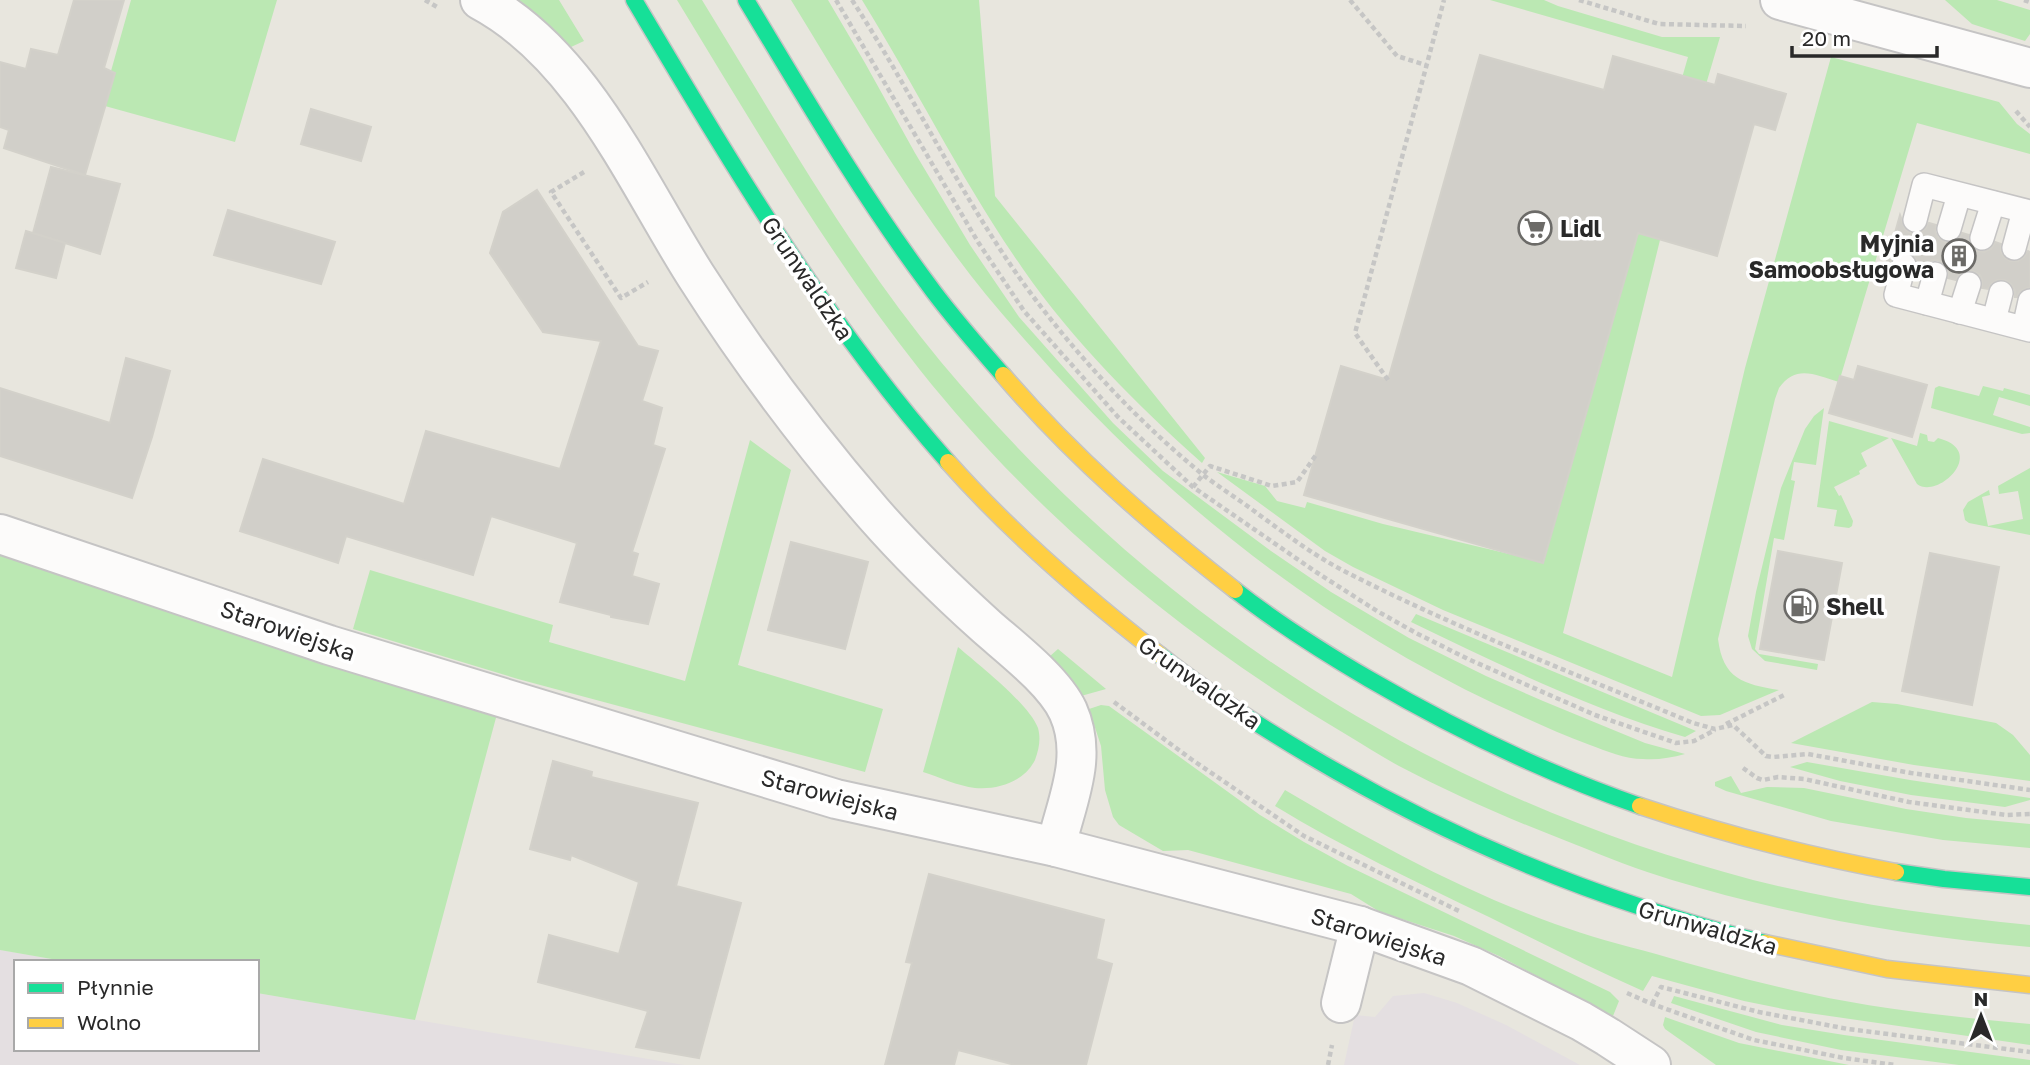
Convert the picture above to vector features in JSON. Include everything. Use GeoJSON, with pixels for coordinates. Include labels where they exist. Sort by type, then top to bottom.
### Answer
{"type":"FeatureCollection","features":[{"type":"Feature","properties":{"kind":"main road","name":"Grunwaldzka"},"geometry":{"type":"LineString","coordinates":[[634,0],[806,279],[863,359],[978,494],[1055,570],[1166,661],[1229,705],[1314,758],[1405,810],[1556,879],[1720,932],[1829,958],[1887,969],[2030,985]]}},
{"type":"Feature","properties":{"kind":"main road"},"geometry":{"type":"LineString","coordinates":[[746,0],[818,119],[905,253],[1004,380],[1103,482],[1189,556],[1277,621],[1351,668],[1461,729],[1529,762],[1631,803],[1814,855],[1918,875],[2030,887]]}},
{"type":"Feature","properties":{"kind":"street"},"geometry":{"type":"LineString","coordinates":[[480,0],[514,23],[549,53],[594,107],[696,275],[760,372],[834,468],[945,588],[1058,694],[1069,713],[1077,748],[1077,767],[1075,783],[1056,847]]}},
{"type":"Feature","properties":{"kind":"street"},"geometry":{"type":"LineString","coordinates":[[1780,0],[1894,15],[2030,68]]}},
{"type":"Feature","properties":{"kind":"street","name":"Starowiejska"},"geometry":{"type":"LineString","coordinates":[[0,534],[329,645],[836,799],[1056,847],[1360,926],[1471,966],[1581,1021],[1651,1065]]}},
{"type":"Feature","properties":{"kind":"street"},"geometry":{"type":"LineString","coordinates":[[1341,1003],[1360,926]]}},
{"type":"Feature","properties":{"kind":"lane"},"geometry":{"type":"LineString","coordinates":[[1915,220],[1924,185],[2027,212],[2014,248]]}},
{"type":"Feature","properties":{"kind":"lane"},"geometry":{"type":"LineString","coordinates":[[1949,229],[1959,195]]}},
{"type":"Feature","properties":{"kind":"lane"},"geometry":{"type":"LineString","coordinates":[[1982,238],[1993,203]]}},
{"type":"Feature","properties":{"kind":"lane"},"geometry":{"type":"LineString","coordinates":[[1904,265],[1896,295],[2027,329],[2030,301]]}},
{"type":"Feature","properties":{"kind":"lane"},"geometry":{"type":"LineString","coordinates":[[1927,303],[1935,274]]}},
{"type":"Feature","properties":{"kind":"lane"},"geometry":{"type":"LineString","coordinates":[[1960,312],[1969,284]]}},
{"type":"Feature","properties":{"kind":"lane"},"geometry":{"type":"LineString","coordinates":[[1994,320],[2001,293]]}},
{"type":"Feature","properties":{"kind":"path"},"geometry":{"type":"LineString","coordinates":[[836,0],[972,232],[1024,311],[1118,416],[1193,487],[1377,611],[1447,649],[1595,715],[1638,731],[1676,743],[1685,743],[1786,694]]}},
{"type":"Feature","properties":{"kind":"path"},"geometry":{"type":"LineString","coordinates":[[852,0],[881,45],[990,234],[1049,317],[1128,405],[1203,474],[1304,547],[1343,571],[1438,617],[1693,723],[1709,728],[1733,725],[1766,755],[1773,757],[1808,754],[1911,773],[2030,790]]}},
{"type":"Feature","properties":{"kind":"path"},"geometry":{"type":"LineString","coordinates":[[1350,0],[1397,56],[1426,65]]}},
{"type":"Feature","properties":{"kind":"path"},"geometry":{"type":"LineString","coordinates":[[1388,380],[1355,333],[1444,0]]}},
{"type":"Feature","properties":{"kind":"path"},"geometry":{"type":"LineString","coordinates":[[2024,0],[2030,2]]}},
{"type":"Feature","properties":{"kind":"path"},"geometry":{"type":"LineString","coordinates":[[1193,487],[1210,466],[1272,486],[1297,482],[1316,455]]}},
{"type":"Feature","properties":{"kind":"path"},"geometry":{"type":"LineString","coordinates":[[1069,713],[1096,698],[1103,697],[1117,704],[1191,759],[1304,836],[1464,914]]}},
{"type":"Feature","properties":{"kind":"path"},"geometry":{"type":"LineString","coordinates":[[1699,738],[1707,743]]}},
{"type":"Feature","properties":{"kind":"path"},"geometry":{"type":"LineString","coordinates":[[1743,768],[1763,780],[1778,777],[1804,779],[1909,802],[2006,815],[2030,814]]}},
{"type":"Feature","properties":{"kind":"path"},"geometry":{"type":"LineString","coordinates":[[1648,1009],[1661,987],[1759,1012],[1848,1029],[2030,1052]]}},
{"type":"Feature","properties":{"kind":"path"},"geometry":{"type":"LineString","coordinates":[[1620,989],[1652,1004],[1754,1040],[1895,1065]]}},
{"type":"Feature","properties":{"kind":"shaded area"},"geometry":{"type":"Polygon","coordinates":[[[0,950],[58,960],[14,960],[14,1051],[259,1051],[259,993],[684,1065],[0,1065],[0,950]]]}},
{"type":"Feature","properties":{"kind":"shaded area"},"geometry":{"type":"Polygon","coordinates":[[[1424,993],[1457,1003],[1506,1025],[1580,1065],[1344,1065],[1355,1015],[1375,1017],[1393,996],[1424,993]]]}},
{"type":"Feature","properties":{"kind":"green space"},"geometry":{"type":"Polygon","coordinates":[[[131,0],[277,0],[235,142],[105,106],[115,73],[111,71],[131,0]]]}},
{"type":"Feature","properties":{"kind":"green space"},"geometry":{"type":"Polygon","coordinates":[[[516,0],[559,0],[584,41],[571,47],[516,0]]]}},
{"type":"Feature","properties":{"kind":"green space"},"geometry":{"type":"Polygon","coordinates":[[[677,0],[702,0],[845,231],[907,320],[941,362],[1024,454],[1112,539],[1207,616],[1306,685],[1411,746],[1520,799],[1634,844],[1753,880],[1891,908],[2030,925],[2030,947],[1894,931],[1804,914],[1716,893],[1635,868],[1507,817],[1399,766],[1287,698],[1229,658],[1117,572],[1064,525],[1014,476],[920,370],[823,235],[677,0]]]}},
{"type":"Feature","properties":{"kind":"green space"},"geometry":{"type":"Polygon","coordinates":[[[791,0],[828,0],[970,245],[1019,317],[1113,423],[1163,471],[1331,592],[1409,638],[1543,701],[1645,743],[1685,754],[1654,759],[1623,756],[1566,736],[1495,704],[1366,634],[1246,551],[1190,505],[1084,404],[975,280],[891,162],[791,0]]]}},
{"type":"Feature","properties":{"kind":"green space"},"geometry":{"type":"Polygon","coordinates":[[[862,0],[979,0],[995,196],[1205,458],[1202,463],[1084,347],[1042,296],[980,203],[862,0]]]}},
{"type":"Feature","properties":{"kind":"green space"},"geometry":{"type":"Polygon","coordinates":[[[1490,0],[1544,0],[1662,37],[1720,37],[1660,240],[1563,633],[1672,677],[1745,368],[1831,57],[1999,102],[2017,124],[2030,134],[2030,154],[1917,123],[1839,382],[1814,374],[1799,374],[1785,381],[1775,399],[1718,639],[1725,663],[1737,677],[1745,682],[1779,690],[1720,715],[1701,716],[1443,610],[1353,567],[1325,551],[1217,472],[1265,486],[1277,501],[1305,508],[1307,502],[1383,524],[1543,562],[1688,57],[1490,0]]]}},
{"type":"Feature","properties":{"kind":"green space"},"geometry":{"type":"Polygon","coordinates":[[[1945,0],[1997,0],[2030,10],[2030,34],[2025,41],[1972,24],[1945,0]]]}},
{"type":"Feature","properties":{"kind":"green space"},"geometry":{"type":"Polygon","coordinates":[[[1939,386],[1979,396],[1983,386],[2030,395],[2030,406],[1999,397],[1993,415],[2030,427],[2030,433],[2022,434],[1931,408],[1935,388],[1939,386]]]}},
{"type":"Feature","properties":{"kind":"green space"},"geometry":{"type":"Polygon","coordinates":[[[1824,408],[1816,465],[1794,462],[1791,480],[1795,481],[1784,540],[1774,538],[1755,649],[1759,654],[1818,664],[1817,670],[1765,661],[1752,649],[1748,636],[1781,488],[1805,429],[1824,408]]]}},
{"type":"Feature","properties":{"kind":"green space"},"geometry":{"type":"Polygon","coordinates":[[[1829,421],[1889,438],[1861,453],[1867,466],[1859,471],[1860,474],[1834,487],[1839,496],[1841,495],[1853,521],[1849,528],[1834,526],[1837,510],[1817,507],[1829,421]]]}},
{"type":"Feature","properties":{"kind":"green space"},"geometry":{"type":"Polygon","coordinates":[[[1920,433],[1927,435],[1928,441],[1934,442],[1938,438],[1953,444],[1959,453],[1959,462],[1954,472],[1936,485],[1926,487],[1917,484],[1891,438],[1917,446],[1920,433]]]}},
{"type":"Feature","properties":{"kind":"green space"},"geometry":{"type":"Polygon","coordinates":[[[750,440],[791,470],[738,665],[883,709],[865,772],[518,679],[353,629],[370,570],[553,625],[549,642],[685,681],[750,440]]]}},
{"type":"Feature","properties":{"kind":"green space"},"geometry":{"type":"Polygon","coordinates":[[[2030,468],[2030,535],[1969,523],[1965,520],[1963,510],[1968,502],[1989,490],[1990,495],[1982,497],[1988,526],[2023,519],[2018,491],[1999,494],[1998,486],[2030,468]]]}},
{"type":"Feature","properties":{"kind":"green space"},"geometry":{"type":"Polygon","coordinates":[[[0,550],[497,714],[415,1020],[259,993],[259,960],[58,960],[0,950],[0,550]]]}},
{"type":"Feature","properties":{"kind":"green space"},"geometry":{"type":"Polygon","coordinates":[[[1416,614],[1696,731],[1685,737],[1580,700],[1411,622],[1416,614]]]}},
{"type":"Feature","properties":{"kind":"green space"},"geometry":{"type":"Polygon","coordinates":[[[958,647],[1025,708],[1038,728],[1039,744],[1035,760],[1024,774],[1010,783],[993,788],[975,788],[923,772],[958,647]]]}},
{"type":"Feature","properties":{"kind":"green space"},"geometry":{"type":"Polygon","coordinates":[[[1058,649],[1106,689],[1081,696],[1049,657],[1058,649]]]}},
{"type":"Feature","properties":{"kind":"green space"},"geometry":{"type":"Polygon","coordinates":[[[1872,702],[1897,704],[1996,723],[2013,735],[2030,755],[2030,781],[1914,765],[1791,743],[1872,702]]]}},
{"type":"Feature","properties":{"kind":"green space"},"geometry":{"type":"Polygon","coordinates":[[[1101,705],[1109,706],[1260,815],[1304,842],[1348,866],[1610,992],[1619,1001],[1613,1016],[1499,956],[1454,936],[1380,912],[1351,894],[1188,850],[1163,851],[1119,825],[1113,817],[1105,790],[1101,746],[1089,709],[1101,705]]]}},
{"type":"Feature","properties":{"kind":"green space"},"geometry":{"type":"Polygon","coordinates":[[[1807,762],[2030,800],[2005,807],[1911,795],[1840,781],[1790,767],[1807,762]]]}},
{"type":"Feature","properties":{"kind":"green space"},"geometry":{"type":"Polygon","coordinates":[[[1731,776],[1741,793],[1767,787],[1804,788],[1906,809],[2030,824],[2030,848],[1943,840],[1831,821],[1715,786],[1715,782],[1731,776]]]}},
{"type":"Feature","properties":{"kind":"green space"},"geometry":{"type":"Polygon","coordinates":[[[1285,790],[1383,846],[1450,880],[1520,911],[1567,928],[1713,970],[1837,1000],[1947,1016],[2030,1024],[2030,1045],[1788,1010],[1652,976],[1643,991],[1407,878],[1301,821],[1275,806],[1285,790]]]}},
{"type":"Feature","properties":{"kind":"green space"},"geometry":{"type":"Polygon","coordinates":[[[1674,996],[1782,1025],[2030,1060],[2030,1065],[1959,1065],[1841,1050],[1756,1032],[1671,1003],[1674,996]]]}},
{"type":"Feature","properties":{"kind":"green space"},"geometry":{"type":"Polygon","coordinates":[[[1665,1017],[1739,1043],[1849,1065],[1716,1065],[1665,1029],[1665,1017]]]}},
{"type":"Feature","properties":{"kind":"building"},"geometry":{"type":"Polygon","coordinates":[[[74,0],[124,0],[104,68],[115,73],[85,175],[4,148],[9,130],[0,127],[0,62],[26,69],[31,49],[58,55],[74,0]]]}},
{"type":"Feature","properties":{"kind":"building","name":"Lidl"},"geometry":{"type":"Polygon","coordinates":[[[1480,55],[1604,90],[1613,56],[1715,85],[1718,74],[1786,94],[1775,130],[1754,124],[1717,256],[1638,233],[1543,563],[1304,495],[1341,366],[1388,380],[1480,55]]]}},
{"type":"Feature","properties":{"kind":"building"},"geometry":{"type":"Polygon","coordinates":[[[311,109],[371,127],[361,161],[301,144],[311,109]]]}},
{"type":"Feature","properties":{"kind":"building"},"geometry":{"type":"Polygon","coordinates":[[[51,167],[120,184],[100,254],[33,233],[51,167]]]}},
{"type":"Feature","properties":{"kind":"building"},"geometry":{"type":"Polygon","coordinates":[[[537,190],[638,346],[658,351],[642,401],[662,408],[653,445],[665,449],[632,552],[638,554],[632,576],[659,584],[648,624],[611,617],[560,602],[577,543],[491,516],[473,575],[346,536],[338,563],[240,531],[263,459],[404,504],[426,431],[560,469],[601,341],[543,332],[490,253],[503,212],[537,190]]]}},
{"type":"Feature","properties":{"kind":"building"},"geometry":{"type":"Polygon","coordinates":[[[228,210],[335,242],[321,284],[214,255],[228,210]]]}},
{"type":"Feature","properties":{"kind":"building","name":"Myjnia Samoobsługowa"},"geometry":{"type":"Polygon","coordinates":[[[1900,215],[1905,229],[1911,233],[1919,233],[1929,223],[1936,225],[1938,238],[1946,243],[1958,240],[1962,233],[1969,235],[1971,247],[1978,251],[1991,249],[1995,242],[2001,244],[2001,252],[2010,261],[2018,261],[2030,252],[2030,287],[2020,291],[2017,297],[2011,284],[2005,280],[1997,280],[1988,289],[1982,288],[1980,275],[1967,270],[1960,273],[1956,280],[1948,278],[1949,271],[1938,260],[1932,260],[1921,271],[1917,269],[1917,261],[1913,255],[1907,251],[1900,252],[1890,262],[1887,261],[1900,215]]]}},
{"type":"Feature","properties":{"kind":"building"},"geometry":{"type":"Polygon","coordinates":[[[26,231],[65,243],[56,278],[16,268],[26,231]]]}},
{"type":"Feature","properties":{"kind":"building"},"geometry":{"type":"Polygon","coordinates":[[[126,358],[170,371],[132,498],[0,456],[0,388],[110,423],[126,358]]]}},
{"type":"Feature","properties":{"kind":"building"},"geometry":{"type":"Polygon","coordinates":[[[1858,366],[1927,385],[1912,437],[1829,413],[1840,376],[1854,380],[1858,366]]]}},
{"type":"Feature","properties":{"kind":"building"},"geometry":{"type":"Polygon","coordinates":[[[791,542],[868,562],[845,649],[768,630],[791,542]]]}},
{"type":"Feature","properties":{"kind":"building","name":"Shell"},"geometry":{"type":"Polygon","coordinates":[[[1778,551],[1842,563],[1824,660],[1760,649],[1778,551]]]}},
{"type":"Feature","properties":{"kind":"building"},"geometry":{"type":"Polygon","coordinates":[[[1930,553],[1999,567],[1972,705],[1902,691],[1930,553]]]}},
{"type":"Feature","properties":{"kind":"building"},"geometry":{"type":"Polygon","coordinates":[[[553,761],[592,772],[591,777],[698,803],[676,886],[741,903],[699,1058],[636,1047],[648,1011],[538,982],[549,935],[619,954],[639,882],[571,855],[570,860],[530,849],[553,761]]]}},
{"type":"Feature","properties":{"kind":"building"},"geometry":{"type":"Polygon","coordinates":[[[929,874],[1104,920],[1096,959],[1112,964],[1086,1065],[1015,1065],[958,1050],[954,1065],[885,1065],[912,963],[906,962],[929,874]]]}},
{"type":"Feature","properties":{"kind":"traffic: fast"},"geometry":{"type":"LineString","coordinates":[[634,0],[706,120],[819,296],[860,353],[948,462]]}},
{"type":"Feature","properties":{"kind":"traffic: fast"},"geometry":{"type":"LineString","coordinates":[[746,0],[879,215],[937,296],[1003,375]]}},
{"type":"Feature","properties":{"kind":"traffic: fast"},"geometry":{"type":"LineString","coordinates":[[1235,590],[1317,648],[1434,715],[1501,749],[1640,806]]}},
{"type":"Feature","properties":{"kind":"traffic: fast"},"geometry":{"type":"LineString","coordinates":[[1160,655],[1233,708],[1310,756],[1363,787],[1474,842],[1646,909],[1765,943]]}},
{"type":"Feature","properties":{"kind":"traffic: fast"},"geometry":{"type":"LineString","coordinates":[[1896,872],[2030,887]]}},
{"type":"Feature","properties":{"kind":"traffic: slow"},"geometry":{"type":"LineString","coordinates":[[1003,375],[1057,434],[1114,489],[1235,590]]}},
{"type":"Feature","properties":{"kind":"traffic: slow"},"geometry":{"type":"LineString","coordinates":[[948,462],[997,514],[1050,563],[1160,655]]}},
{"type":"Feature","properties":{"kind":"traffic: slow"},"geometry":{"type":"LineString","coordinates":[[1640,806],[1767,844],[1896,872]]}},
{"type":"Feature","properties":{"kind":"traffic: slow"},"geometry":{"type":"LineString","coordinates":[[1765,943],[1887,969],[2030,985]]}},
{"type":"Feature","properties":{"kind":"place","name":"Lidl"},"geometry":{"type":"Point","coordinates":[1535,228]}},
{"type":"Feature","properties":{"kind":"place","name":"Myjnia Samoobsługowa"},"geometry":{"type":"Point","coordinates":[1959,256]}},
{"type":"Feature","properties":{"kind":"place","name":"Shell"},"geometry":{"type":"Point","coordinates":[1801,606]}}]}
